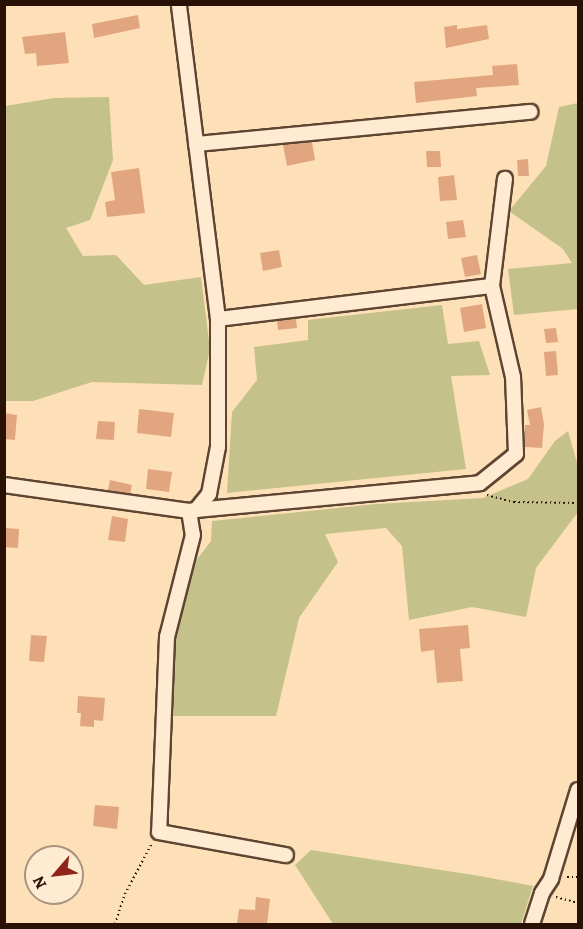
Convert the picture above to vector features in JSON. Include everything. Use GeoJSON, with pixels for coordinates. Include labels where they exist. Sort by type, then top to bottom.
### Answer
{"type":"FeatureCollection","features":[{"type":"Feature","properties":{"kind":"street"},"geometry":{"type":"LineString","coordinates":[[179,4],[218,319],[218,447],[209,494],[192,510],[193,535],[167,637],[159,832],[286,855]]}},
{"type":"Feature","properties":{"kind":"street"},"geometry":{"type":"LineString","coordinates":[[196,144],[530,112]]}},
{"type":"Feature","properties":{"kind":"street"},"geometry":{"type":"LineString","coordinates":[[4,485],[192,510],[480,483],[516,454],[513,377],[492,286],[505,179]]}},
{"type":"Feature","properties":{"kind":"street"},"geometry":{"type":"LineString","coordinates":[[218,319],[492,286]]}},
{"type":"Feature","properties":{"kind":"street"},"geometry":{"type":"LineString","coordinates":[[532,924],[542,893],[551,879],[579,790]]}},
{"type":"Feature","properties":{"kind":"path"},"geometry":{"type":"LineString","coordinates":[[483,494],[514,502],[579,503]]}},
{"type":"Feature","properties":{"kind":"path"},"geometry":{"type":"LineString","coordinates":[[115,924],[124,894],[146,850],[159,832]]}},
{"type":"Feature","properties":{"kind":"path"},"geometry":{"type":"LineString","coordinates":[[542,893],[579,903]]}},
{"type":"Feature","properties":{"kind":"shaded area"},"geometry":{"type":"Polygon","coordinates":[[[109,97],[113,160],[90,220],[66,228],[83,256],[116,255],[144,285],[201,277],[210,349],[202,385],[92,382],[33,401],[5,401],[5,106],[54,98],[109,97]]]}},
{"type":"Feature","properties":{"kind":"shaded area"},"geometry":{"type":"Polygon","coordinates":[[[578,103],[578,309],[514,315],[508,269],[572,263],[563,249],[509,211],[546,166],[559,107],[578,103]]]}},
{"type":"Feature","properties":{"kind":"shaded area"},"geometry":{"type":"Polygon","coordinates":[[[442,305],[448,344],[479,341],[490,375],[451,376],[466,469],[227,493],[232,412],[257,380],[254,347],[308,340],[308,320],[442,305]]]}},
{"type":"Feature","properties":{"kind":"shaded area"},"geometry":{"type":"Polygon","coordinates":[[[568,431],[578,466],[578,512],[536,568],[526,617],[472,607],[409,620],[402,546],[386,528],[325,534],[338,562],[299,618],[276,716],[171,716],[167,658],[195,562],[211,541],[212,521],[376,504],[483,498],[528,479],[555,441],[568,431]]]}},
{"type":"Feature","properties":{"kind":"shaded area"},"geometry":{"type":"Polygon","coordinates":[[[311,850],[533,886],[521,924],[333,924],[295,865],[311,850]]]}},
{"type":"Feature","properties":{"kind":"building"},"geometry":{"type":"Polygon","coordinates":[[[138,15],[140,28],[94,38],[92,24],[138,15]]]}},
{"type":"Feature","properties":{"kind":"building"},"geometry":{"type":"Polygon","coordinates":[[[457,25],[457,29],[487,25],[489,39],[446,48],[444,27],[457,25]]]}},
{"type":"Feature","properties":{"kind":"building"},"geometry":{"type":"Polygon","coordinates":[[[65,32],[69,63],[37,66],[36,53],[25,54],[22,37],[65,32]]]}},
{"type":"Feature","properties":{"kind":"building"},"geometry":{"type":"Polygon","coordinates":[[[517,64],[519,85],[476,88],[477,96],[416,103],[414,82],[493,75],[492,66],[517,64]]]}},
{"type":"Feature","properties":{"kind":"building"},"geometry":{"type":"Polygon","coordinates":[[[312,142],[315,160],[287,166],[283,145],[312,142]]]}},
{"type":"Feature","properties":{"kind":"building"},"geometry":{"type":"Polygon","coordinates":[[[426,151],[440,151],[441,167],[427,167],[426,151]]]}},
{"type":"Feature","properties":{"kind":"building"},"geometry":{"type":"Polygon","coordinates":[[[528,159],[529,176],[518,176],[517,160],[528,159]]]}},
{"type":"Feature","properties":{"kind":"building"},"geometry":{"type":"Polygon","coordinates":[[[139,168],[145,213],[107,217],[105,202],[115,200],[111,172],[139,168]]]}},
{"type":"Feature","properties":{"kind":"building"},"geometry":{"type":"Polygon","coordinates":[[[454,175],[457,200],[440,201],[438,177],[454,175]]]}},
{"type":"Feature","properties":{"kind":"building"},"geometry":{"type":"Polygon","coordinates":[[[463,220],[466,237],[448,239],[446,222],[463,220]]]}},
{"type":"Feature","properties":{"kind":"building"},"geometry":{"type":"Polygon","coordinates":[[[279,250],[282,267],[263,271],[260,253],[279,250]]]}},
{"type":"Feature","properties":{"kind":"building"},"geometry":{"type":"Polygon","coordinates":[[[477,255],[481,274],[465,277],[461,258],[477,255]]]}},
{"type":"Feature","properties":{"kind":"building"},"geometry":{"type":"Polygon","coordinates":[[[482,304],[486,328],[464,332],[460,308],[482,304]]]}},
{"type":"Feature","properties":{"kind":"building"},"geometry":{"type":"Polygon","coordinates":[[[296,319],[297,328],[278,330],[277,321],[296,319]]]}},
{"type":"Feature","properties":{"kind":"building"},"geometry":{"type":"Polygon","coordinates":[[[556,328],[558,342],[546,343],[544,329],[556,328]]]}},
{"type":"Feature","properties":{"kind":"building"},"geometry":{"type":"Polygon","coordinates":[[[556,351],[558,375],[546,376],[544,352],[556,351]]]}},
{"type":"Feature","properties":{"kind":"building"},"geometry":{"type":"Polygon","coordinates":[[[541,407],[544,424],[542,448],[525,447],[525,425],[530,425],[527,410],[541,407]]]}},
{"type":"Feature","properties":{"kind":"building"},"geometry":{"type":"Polygon","coordinates":[[[139,409],[174,413],[171,437],[137,433],[139,409]]]}},
{"type":"Feature","properties":{"kind":"building"},"geometry":{"type":"Polygon","coordinates":[[[4,413],[17,415],[15,440],[4,439],[4,413]]]}},
{"type":"Feature","properties":{"kind":"building"},"geometry":{"type":"Polygon","coordinates":[[[98,421],[115,422],[114,440],[96,439],[98,421]]]}},
{"type":"Feature","properties":{"kind":"building"},"geometry":{"type":"Polygon","coordinates":[[[148,469],[172,472],[169,492],[146,489],[148,469]]]}},
{"type":"Feature","properties":{"kind":"building"},"geometry":{"type":"Polygon","coordinates":[[[110,480],[132,485],[130,494],[108,490],[110,480]]]}},
{"type":"Feature","properties":{"kind":"building"},"geometry":{"type":"Polygon","coordinates":[[[112,516],[128,519],[125,542],[108,540],[112,516]]]}},
{"type":"Feature","properties":{"kind":"building"},"geometry":{"type":"Polygon","coordinates":[[[5,528],[19,529],[18,548],[4,547],[5,528]]]}},
{"type":"Feature","properties":{"kind":"building"},"geometry":{"type":"Polygon","coordinates":[[[468,625],[470,648],[460,649],[463,681],[437,683],[434,650],[421,652],[419,629],[468,625]]]}},
{"type":"Feature","properties":{"kind":"building"},"geometry":{"type":"Polygon","coordinates":[[[31,635],[47,636],[44,662],[29,661],[31,635]]]}},
{"type":"Feature","properties":{"kind":"building"},"geometry":{"type":"Polygon","coordinates":[[[78,696],[105,698],[103,721],[94,720],[94,727],[80,726],[81,713],[77,713],[78,696]]]}},
{"type":"Feature","properties":{"kind":"building"},"geometry":{"type":"Polygon","coordinates":[[[95,805],[119,807],[117,829],[93,826],[95,805]]]}},
{"type":"Feature","properties":{"kind":"building"},"geometry":{"type":"Polygon","coordinates":[[[256,897],[270,899],[267,924],[237,924],[239,909],[255,910],[256,897]]]}}]}
